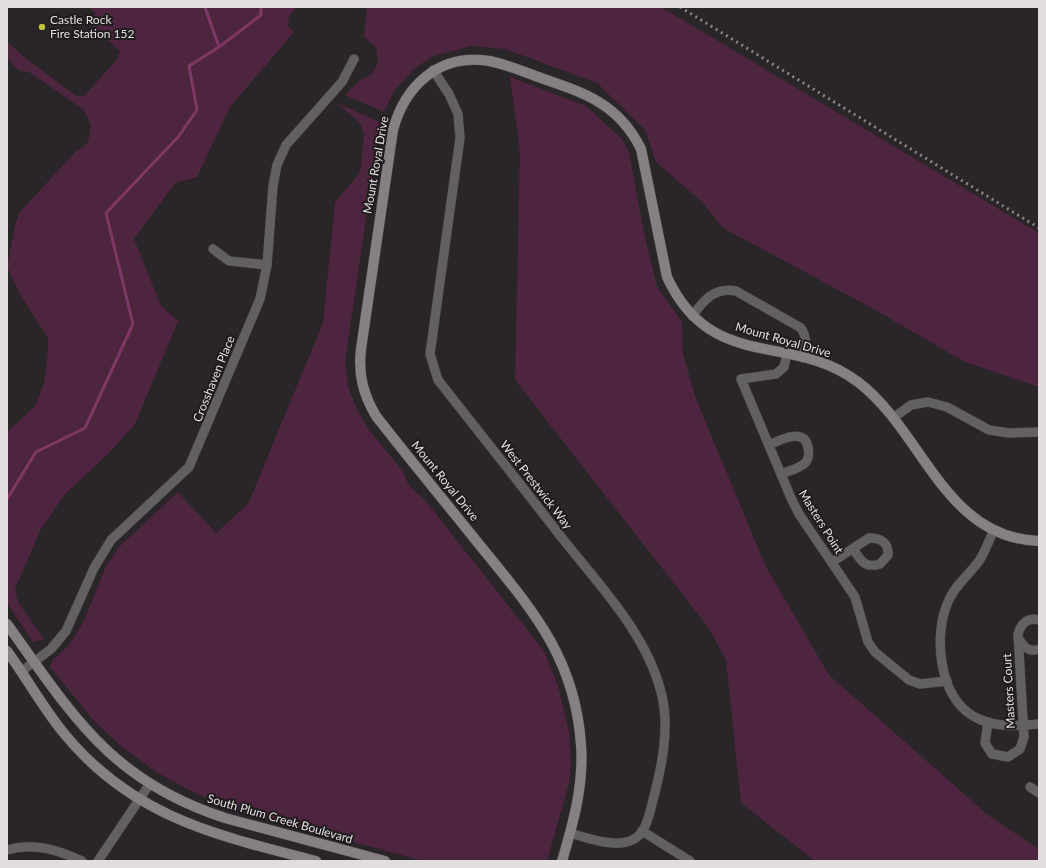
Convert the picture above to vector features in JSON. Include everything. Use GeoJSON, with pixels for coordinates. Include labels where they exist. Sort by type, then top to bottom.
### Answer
{"type":"FeatureCollection","features":[{"type":"Feature","properties":{"kind":"street","name":"Crosshaven Place"},"geometry":{"type":"LineString","coordinates":[[22,671],[33,661],[51,649],[66,631],[94,568],[111,540],[189,467],[200,445],[260,299],[267,265],[273,186],[277,165],[286,145],[342,82],[354,58]]}},
{"type":"Feature","properties":{"kind":"street","name":"Mount Royal Drive"},"geometry":{"type":"LineString","coordinates":[[562,861],[570,833],[580,783],[581,746],[579,727],[571,690],[555,647],[528,605],[376,416],[368,402],[360,378],[361,349],[393,130],[397,115],[407,95],[419,82],[434,70],[460,61],[488,60],[575,90],[600,101],[610,109],[636,140],[641,149],[667,277],[675,293],[692,316],[708,328],[733,341],[803,358],[841,372],[856,381],[872,393],[893,418],[959,506],[981,523],[994,530],[1020,540],[1039,541]]}},
{"type":"Feature","properties":{"kind":"street","name":"West Prestwick Way"},"geometry":{"type":"LineString","coordinates":[[434,70],[449,94],[458,114],[460,138],[430,354],[438,380],[618,610],[647,652],[662,696],[664,745],[661,773],[649,816],[642,831]]}},
{"type":"Feature","properties":{"kind":"street"},"geometry":{"type":"LineString","coordinates":[[213,249],[228,261],[267,265]]}},
{"type":"Feature","properties":{"kind":"street"},"geometry":{"type":"LineString","coordinates":[[692,316],[711,294],[728,290],[736,291],[801,328],[805,334],[806,341],[803,358]]}},
{"type":"Feature","properties":{"kind":"street","name":"Masters Point"},"geometry":{"type":"LineString","coordinates":[[787,354],[784,367],[776,374],[741,379],[768,445],[799,514],[855,597],[868,642],[875,652],[909,680],[920,684],[946,680]]}},
{"type":"Feature","properties":{"kind":"street"},"geometry":{"type":"LineString","coordinates":[[893,418],[911,405],[928,402],[947,407],[989,430],[1009,433],[1039,432]]}},
{"type":"Feature","properties":{"kind":"street"},"geometry":{"type":"LineString","coordinates":[[768,445],[793,436],[802,438],[807,444],[809,453],[806,461],[799,467],[781,474]]}},
{"type":"Feature","properties":{"kind":"street"},"geometry":{"type":"LineString","coordinates":[[994,530],[979,560],[957,586],[948,601],[941,623],[942,668],[952,693],[972,716],[988,722],[1007,726],[1039,724]]}},
{"type":"Feature","properties":{"kind":"street"},"geometry":{"type":"LineString","coordinates":[[832,562],[853,549]]}},
{"type":"Feature","properties":{"kind":"street","name":"Masters Court"},"geometry":{"type":"LineString","coordinates":[[988,722],[985,743],[992,754],[1000,757],[1008,757],[1020,748],[1024,736],[1018,634],[1023,624],[1033,619],[1039,620]]}},
{"type":"Feature","properties":{"kind":"street","name":"South Plum Creek Boulevard"},"geometry":{"type":"LineString","coordinates":[[7,624],[71,714],[91,737],[127,769],[149,785],[169,796],[218,816],[385,861]]}},
{"type":"Feature","properties":{"kind":"street","name":"Masters Court"},"geometry":{"type":"LineString","coordinates":[[1019,639],[1025,648],[1030,650],[1039,649]]}},
{"type":"Feature","properties":{"kind":"street"},"geometry":{"type":"LineString","coordinates":[[7,651],[62,731],[79,749],[117,783],[140,800],[168,815],[200,829],[316,861]]}},
{"type":"Feature","properties":{"kind":"street"},"geometry":{"type":"LineString","coordinates":[[98,861],[149,785]]}},
{"type":"Feature","properties":{"kind":"street"},"geometry":{"type":"LineString","coordinates":[[1030,787],[1039,793]]}},
{"type":"Feature","properties":{"kind":"street"},"geometry":{"type":"LineString","coordinates":[[570,833],[611,844],[629,841],[642,831],[690,861]]}},
{"type":"Feature","properties":{"kind":"street"},"geometry":{"type":"LineString","coordinates":[[7,850],[15,847],[56,850],[82,861]]}},
{"type":"Feature","properties":{"kind":"shaded area"},"geometry":{"type":"Polygon","coordinates":[[[89,7],[297,7],[289,16],[288,26],[294,32],[230,107],[197,177],[175,183],[134,239],[161,306],[178,321],[135,424],[108,454],[65,494],[41,529],[15,589],[18,602],[44,639],[33,642],[7,603],[7,432],[35,406],[44,383],[48,352],[48,338],[21,296],[7,267],[19,213],[78,149],[85,146],[88,140],[91,125],[84,110],[29,72],[20,71],[7,58],[7,42],[28,60],[76,96],[84,96],[118,58],[120,51],[89,23],[96,13],[89,7]]]}},
{"type":"Feature","properties":{"kind":"shaded area"},"geometry":{"type":"Polygon","coordinates":[[[367,7],[661,7],[1039,233],[1039,387],[965,362],[870,307],[723,228],[702,202],[656,162],[645,130],[597,83],[505,49],[471,46],[431,57],[413,70],[394,91],[384,112],[345,95],[359,81],[372,74],[378,62],[376,47],[364,37],[367,7]]]}},
{"type":"Feature","properties":{"kind":"shaded area"},"geometry":{"type":"Polygon","coordinates":[[[510,77],[586,106],[622,139],[629,152],[644,233],[657,287],[682,322],[683,354],[696,399],[766,567],[829,675],[988,815],[1039,849],[1039,861],[815,861],[741,803],[726,660],[708,627],[515,380],[520,152],[510,77]]]}},
{"type":"Feature","properties":{"kind":"shaded area"},"geometry":{"type":"Polygon","coordinates":[[[338,104],[380,122],[345,362],[348,387],[356,407],[368,429],[402,470],[409,486],[425,500],[544,651],[558,686],[569,732],[571,762],[569,783],[547,861],[424,861],[240,812],[187,789],[158,773],[122,747],[95,722],[50,667],[53,660],[69,645],[84,621],[106,566],[119,547],[178,492],[216,533],[248,504],[323,323],[335,202],[360,173],[364,135],[360,123],[338,104]]]}},
{"type":"Feature","properties":{"kind":"waterway"},"geometry":{"type":"LineString","coordinates":[[7,499],[36,452],[85,428],[133,324],[106,213],[178,137],[197,110],[189,66],[219,47],[205,7]]}},
{"type":"Feature","properties":{"kind":"waterway"},"geometry":{"type":"LineString","coordinates":[[219,47],[261,15],[261,7]]}},
{"type":"Feature","properties":{"kind":"railway"},"geometry":{"type":"LineString","coordinates":[[680,7],[1039,228]]}},
{"type":"Feature","properties":{"kind":"place","name":"Castle Rock Fire Station 152"},"geometry":{"type":"Point","coordinates":[42,27]}}]}
